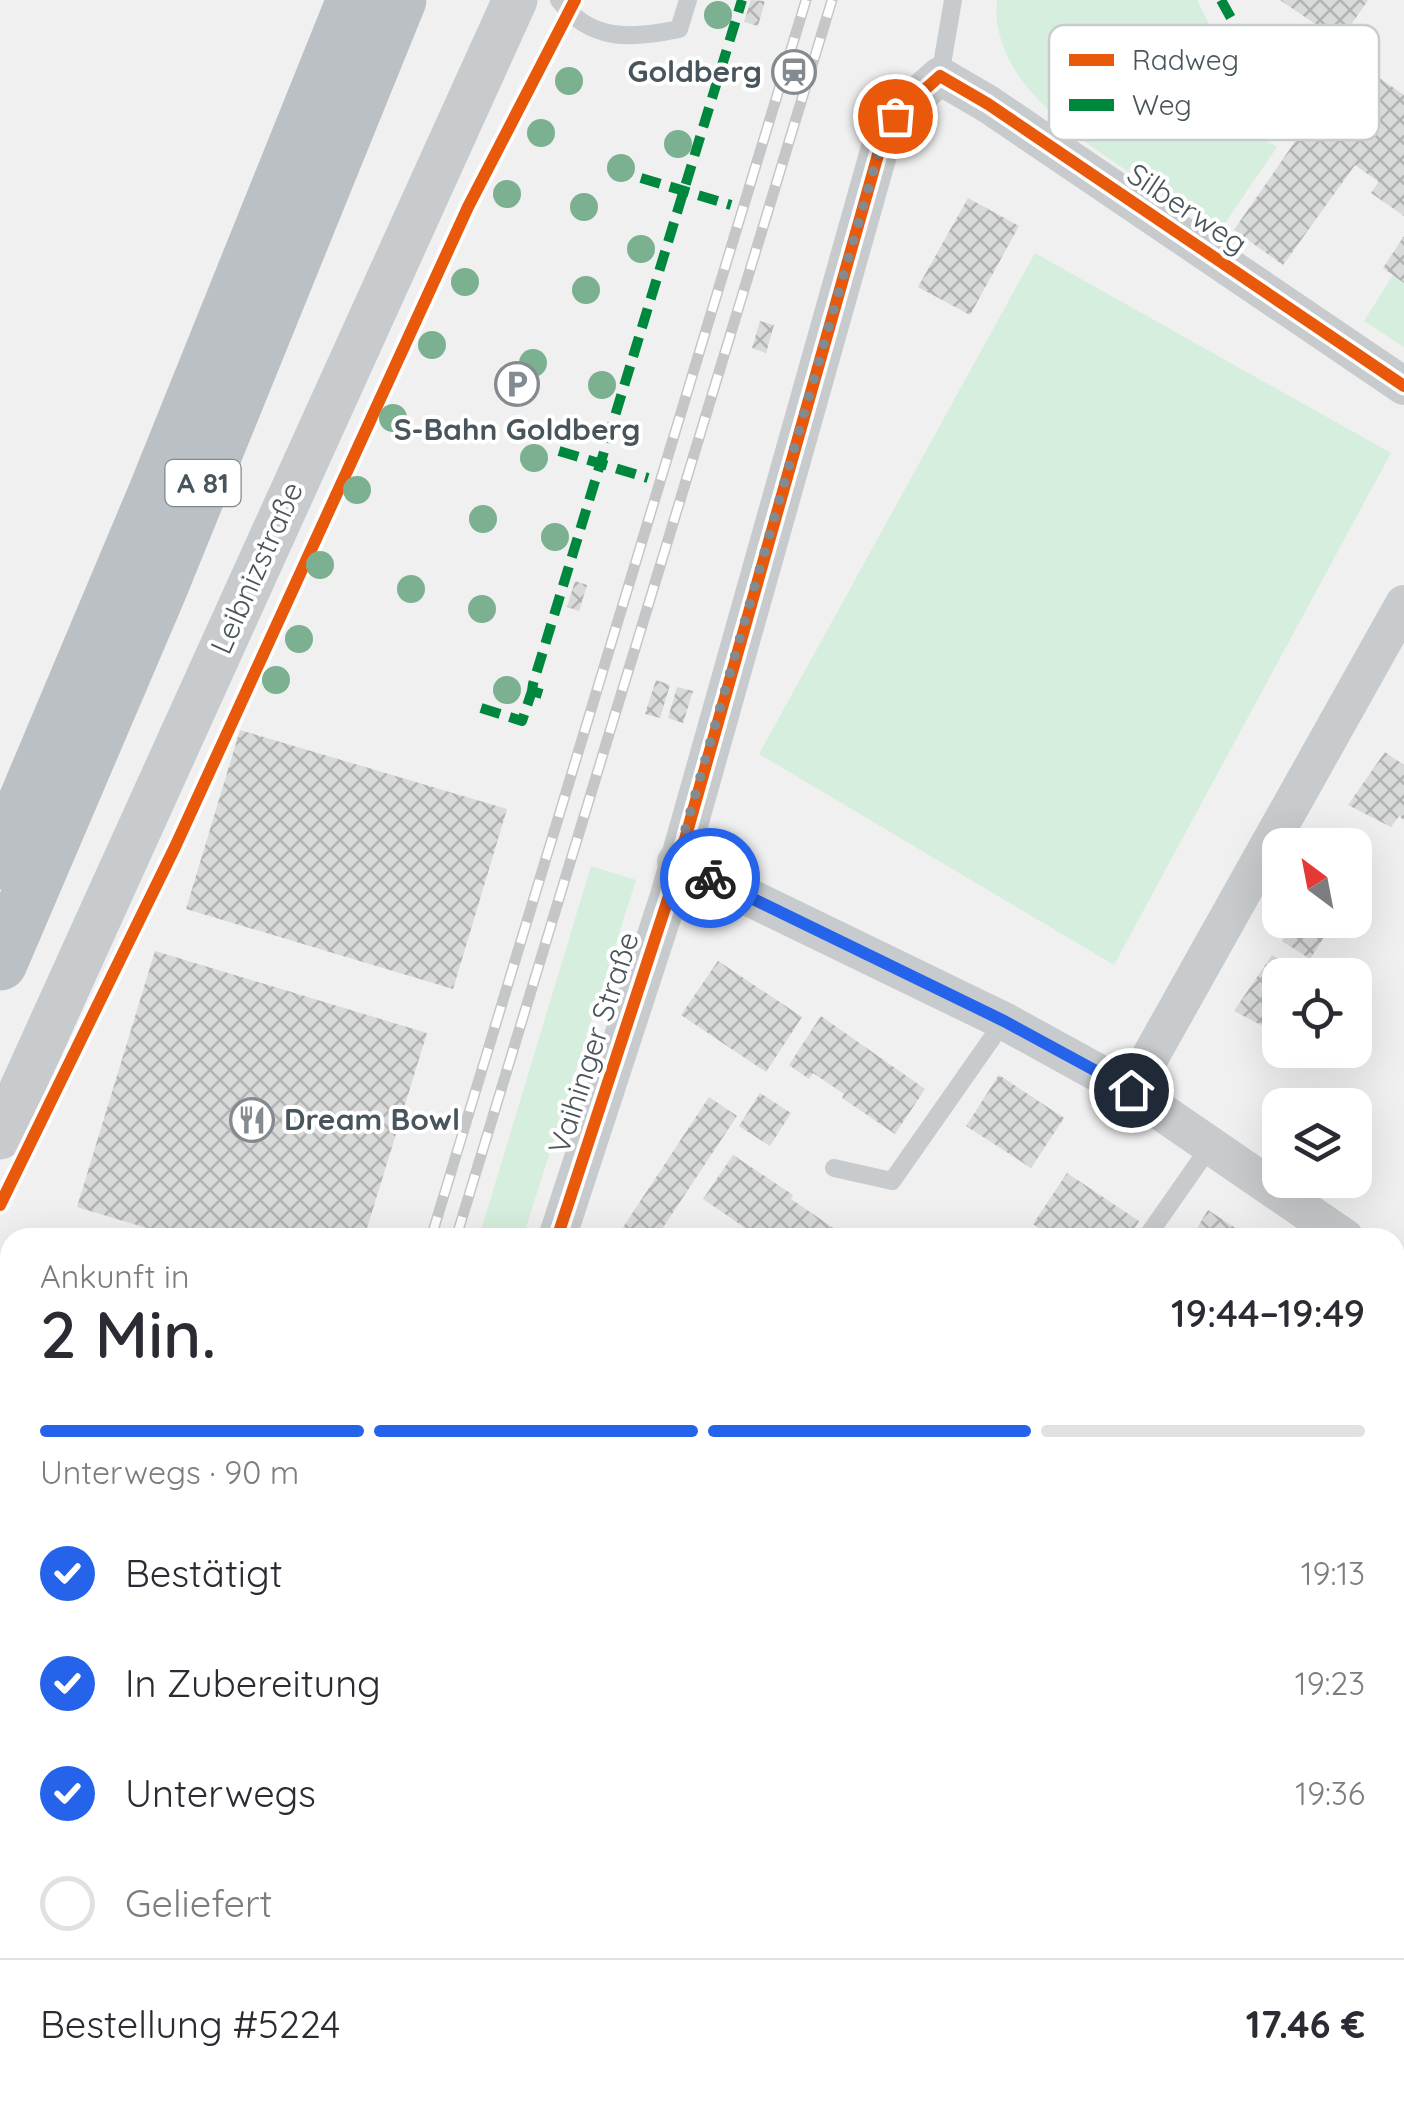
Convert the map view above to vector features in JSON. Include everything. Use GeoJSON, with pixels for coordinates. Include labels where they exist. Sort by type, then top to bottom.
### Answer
{"type":"FeatureCollection","features":[{"type":"Feature","properties":{"kind":"highway","name":"A 81"},"geometry":{"type":"LineString","coordinates":[[0,862],[155,494],[354,0]]}},
{"type":"Feature","properties":{"kind":"highway","name":"A 81"},"geometry":{"type":"LineString","coordinates":[[0,963],[159,590],[398,0]]}},
{"type":"Feature","properties":{"kind":"street","name":"Leibnizstraße"},"geometry":{"type":"LineString","coordinates":[[0,1137],[118,885],[515,0]]}},
{"type":"Feature","properties":{"kind":"street","name":"Silberweg"},"geometry":{"type":"LineString","coordinates":[[940,76],[988,104],[1404,386]]}},
{"type":"Feature","properties":{"kind":"street","name":"Vaihinger Straße"},"geometry":{"type":"LineString","coordinates":[[560,1228],[669,896],[881,144],[895,116],[940,76]]}},
{"type":"Feature","properties":{"kind":"street"},"geometry":{"type":"LineString","coordinates":[[1131,1090],[1404,604]]}},
{"type":"Feature","properties":{"kind":"street"},"geometry":{"type":"LineString","coordinates":[[676,862],[1004,1021],[1131,1090],[1331,1228]]}},
{"type":"Feature","properties":{"kind":"lane"},"geometry":{"type":"LineString","coordinates":[[559,0],[584,28],[614,36],[641,37],[678,29],[688,0]]}},
{"type":"Feature","properties":{"kind":"lane"},"geometry":{"type":"LineString","coordinates":[[940,76],[953,0]]}},
{"type":"Feature","properties":{"kind":"lane"},"geometry":{"type":"LineString","coordinates":[[834,1168],[892,1181],[1004,1021]]}},
{"type":"Feature","properties":{"kind":"lane"},"geometry":{"type":"LineString","coordinates":[[1153,1228],[1211,1145]]}},
{"type":"Feature","properties":{"kind":"green space"},"geometry":{"type":"Polygon","coordinates":[[[997,0],[1197,0],[1210,25],[1049,25],[1049,110],[1017,72],[1000,37],[997,0]]]}},
{"type":"Feature","properties":{"kind":"green space"},"geometry":{"type":"Polygon","coordinates":[[[1084,140],[1265,140],[1277,147],[1221,229],[1084,140]]]}},
{"type":"Feature","properties":{"kind":"green space"},"geometry":{"type":"Polygon","coordinates":[[[1035,253],[1391,453],[1114,965],[759,754],[1035,253]]]}},
{"type":"Feature","properties":{"kind":"green space"},"geometry":{"type":"Polygon","coordinates":[[[1393,275],[1404,283],[1404,347],[1364,321],[1393,275]]]}},
{"type":"Feature","properties":{"kind":"green space"},"geometry":{"type":"Polygon","coordinates":[[[591,866],[636,880],[526,1228],[482,1228],[591,866]]]}},
{"type":"Feature","properties":{"kind":"building"},"geometry":{"type":"Polygon","coordinates":[[[751,0],[765,1],[758,26],[744,22],[751,0]]]}},
{"type":"Feature","properties":{"kind":"building"},"geometry":{"type":"Polygon","coordinates":[[[1280,0],[1368,0],[1351,25],[1317,25],[1280,0]]]}},
{"type":"Feature","properties":{"kind":"building"},"geometry":{"type":"Polygon","coordinates":[[[1379,78],[1404,95],[1404,216],[1371,193],[1379,182],[1355,165],[1283,265],[1234,230],[1296,140],[1379,140],[1379,78]]]}},
{"type":"Feature","properties":{"kind":"building"},"geometry":{"type":"Polygon","coordinates":[[[968,198],[1019,226],[970,315],[918,287],[968,198]]]}},
{"type":"Feature","properties":{"kind":"building"},"geometry":{"type":"Polygon","coordinates":[[[1404,236],[1404,283],[1383,268],[1404,236]]]}},
{"type":"Feature","properties":{"kind":"building"},"geometry":{"type":"Polygon","coordinates":[[[760,321],[774,325],[766,353],[752,348],[760,321]]]}},
{"type":"Feature","properties":{"kind":"building"},"geometry":{"type":"Polygon","coordinates":[[[575,581],[587,585],[579,611],[567,607],[575,581]]]}},
{"type":"Feature","properties":{"kind":"building"},"geometry":{"type":"Polygon","coordinates":[[[656,680],[670,685],[660,718],[645,714],[656,680]]]}},
{"type":"Feature","properties":{"kind":"building"},"geometry":{"type":"Polygon","coordinates":[[[677,687],[693,691],[683,723],[668,718],[677,687]]]}},
{"type":"Feature","properties":{"kind":"building"},"geometry":{"type":"Polygon","coordinates":[[[240,730],[507,809],[453,989],[186,909],[240,730]]]}},
{"type":"Feature","properties":{"kind":"building"},"geometry":{"type":"Polygon","coordinates":[[[1385,752],[1404,765],[1404,820],[1399,816],[1391,827],[1348,805],[1385,752]]]}},
{"type":"Feature","properties":{"kind":"building"},"geometry":{"type":"Polygon","coordinates":[[[1284,938],[1323,938],[1311,958],[1282,941],[1284,938]]]}},
{"type":"Feature","properties":{"kind":"building","name":"Dream Bowl"},"geometry":{"type":"Polygon","coordinates":[[[155,951],[427,1033],[367,1228],[147,1228],[77,1207],[155,951]]]}},
{"type":"Feature","properties":{"kind":"building"},"geometry":{"type":"Polygon","coordinates":[[[718,961],[802,1017],[766,1072],[681,1015],[718,961]]]}},
{"type":"Feature","properties":{"kind":"building"},"geometry":{"type":"Polygon","coordinates":[[[1262,970],[1262,1026],[1234,1011],[1262,970]]]}},
{"type":"Feature","properties":{"kind":"building"},"geometry":{"type":"Polygon","coordinates":[[[821,1016],[925,1089],[895,1134],[813,1073],[809,1079],[789,1065],[821,1016]]]}},
{"type":"Feature","properties":{"kind":"building"},"geometry":{"type":"Polygon","coordinates":[[[999,1075],[1064,1118],[1031,1168],[966,1126],[999,1075]]]}},
{"type":"Feature","properties":{"kind":"building"},"geometry":{"type":"Polygon","coordinates":[[[760,1093],[791,1113],[770,1146],[739,1126],[760,1093]]]}},
{"type":"Feature","properties":{"kind":"building"},"geometry":{"type":"Polygon","coordinates":[[[709,1097],[737,1116],[663,1228],[623,1228],[709,1097]]]}},
{"type":"Feature","properties":{"kind":"building"},"geometry":{"type":"Polygon","coordinates":[[[733,1155],[833,1228],[745,1228],[703,1199],[733,1155]]]}},
{"type":"Feature","properties":{"kind":"building"},"geometry":{"type":"Polygon","coordinates":[[[1067,1173],[1139,1221],[1135,1228],[1038,1228],[1033,1224],[1067,1173]]]}},
{"type":"Feature","properties":{"kind":"building"},"geometry":{"type":"Polygon","coordinates":[[[1208,1210],[1236,1228],[1197,1228],[1208,1210]]]}},
{"type":"Feature","properties":{"kind":"railway"},"geometry":{"type":"LineString","coordinates":[[434,1228],[806,0]]}},
{"type":"Feature","properties":{"kind":"railway"},"geometry":{"type":"LineString","coordinates":[[459,1228],[832,0]]}},
{"type":"Feature","properties":{"kind":"marked path"},"geometry":{"type":"LineString","coordinates":[[542,694],[532,691],[533,684],[742,0]]}},
{"type":"Feature","properties":{"kind":"marked path"},"geometry":{"type":"LineString","coordinates":[[1221,0],[1235,25]]}},
{"type":"Feature","properties":{"kind":"marked path"},"geometry":{"type":"LineString","coordinates":[[641,178],[731,205]]}},
{"type":"Feature","properties":{"kind":"marked path"},"geometry":{"type":"LineString","coordinates":[[559,451],[648,478]]}},
{"type":"Feature","properties":{"kind":"marked path"},"geometry":{"type":"LineString","coordinates":[[481,708],[522,721],[532,691]]}},
{"type":"Feature","properties":{"kind":"cycle path"},"geometry":{"type":"LineString","coordinates":[[0,1205],[175,847],[468,207],[575,0]]}},
{"type":"Feature","properties":{"kind":"cycle path"},"geometry":{"type":"LineString","coordinates":[[560,1228],[669,896],[881,144],[895,116],[940,76],[988,104],[1404,386]]}},
{"type":"Feature","properties":{"kind":"way so far"},"geometry":{"type":"LineString","coordinates":[[710,878],[676,862],[881,144],[895,116]]}},
{"type":"Feature","properties":{"kind":"place","name":"Goldberg"},"geometry":{"type":"Point","coordinates":[794,72]}},
{"type":"Feature","properties":{"kind":"place","name":"S-Bahn Goldberg"},"geometry":{"type":"Point","coordinates":[517,384]}},
{"type":"Feature","properties":{"kind":"place","name":"Dream Bowl"},"geometry":{"type":"Point","coordinates":[252,1120]}},
{"type":"Feature","properties":{"kind":"route"},"geometry":{"type":"LineString","coordinates":[[710,878],[1004,1021],[1131,1090]]}}]}
